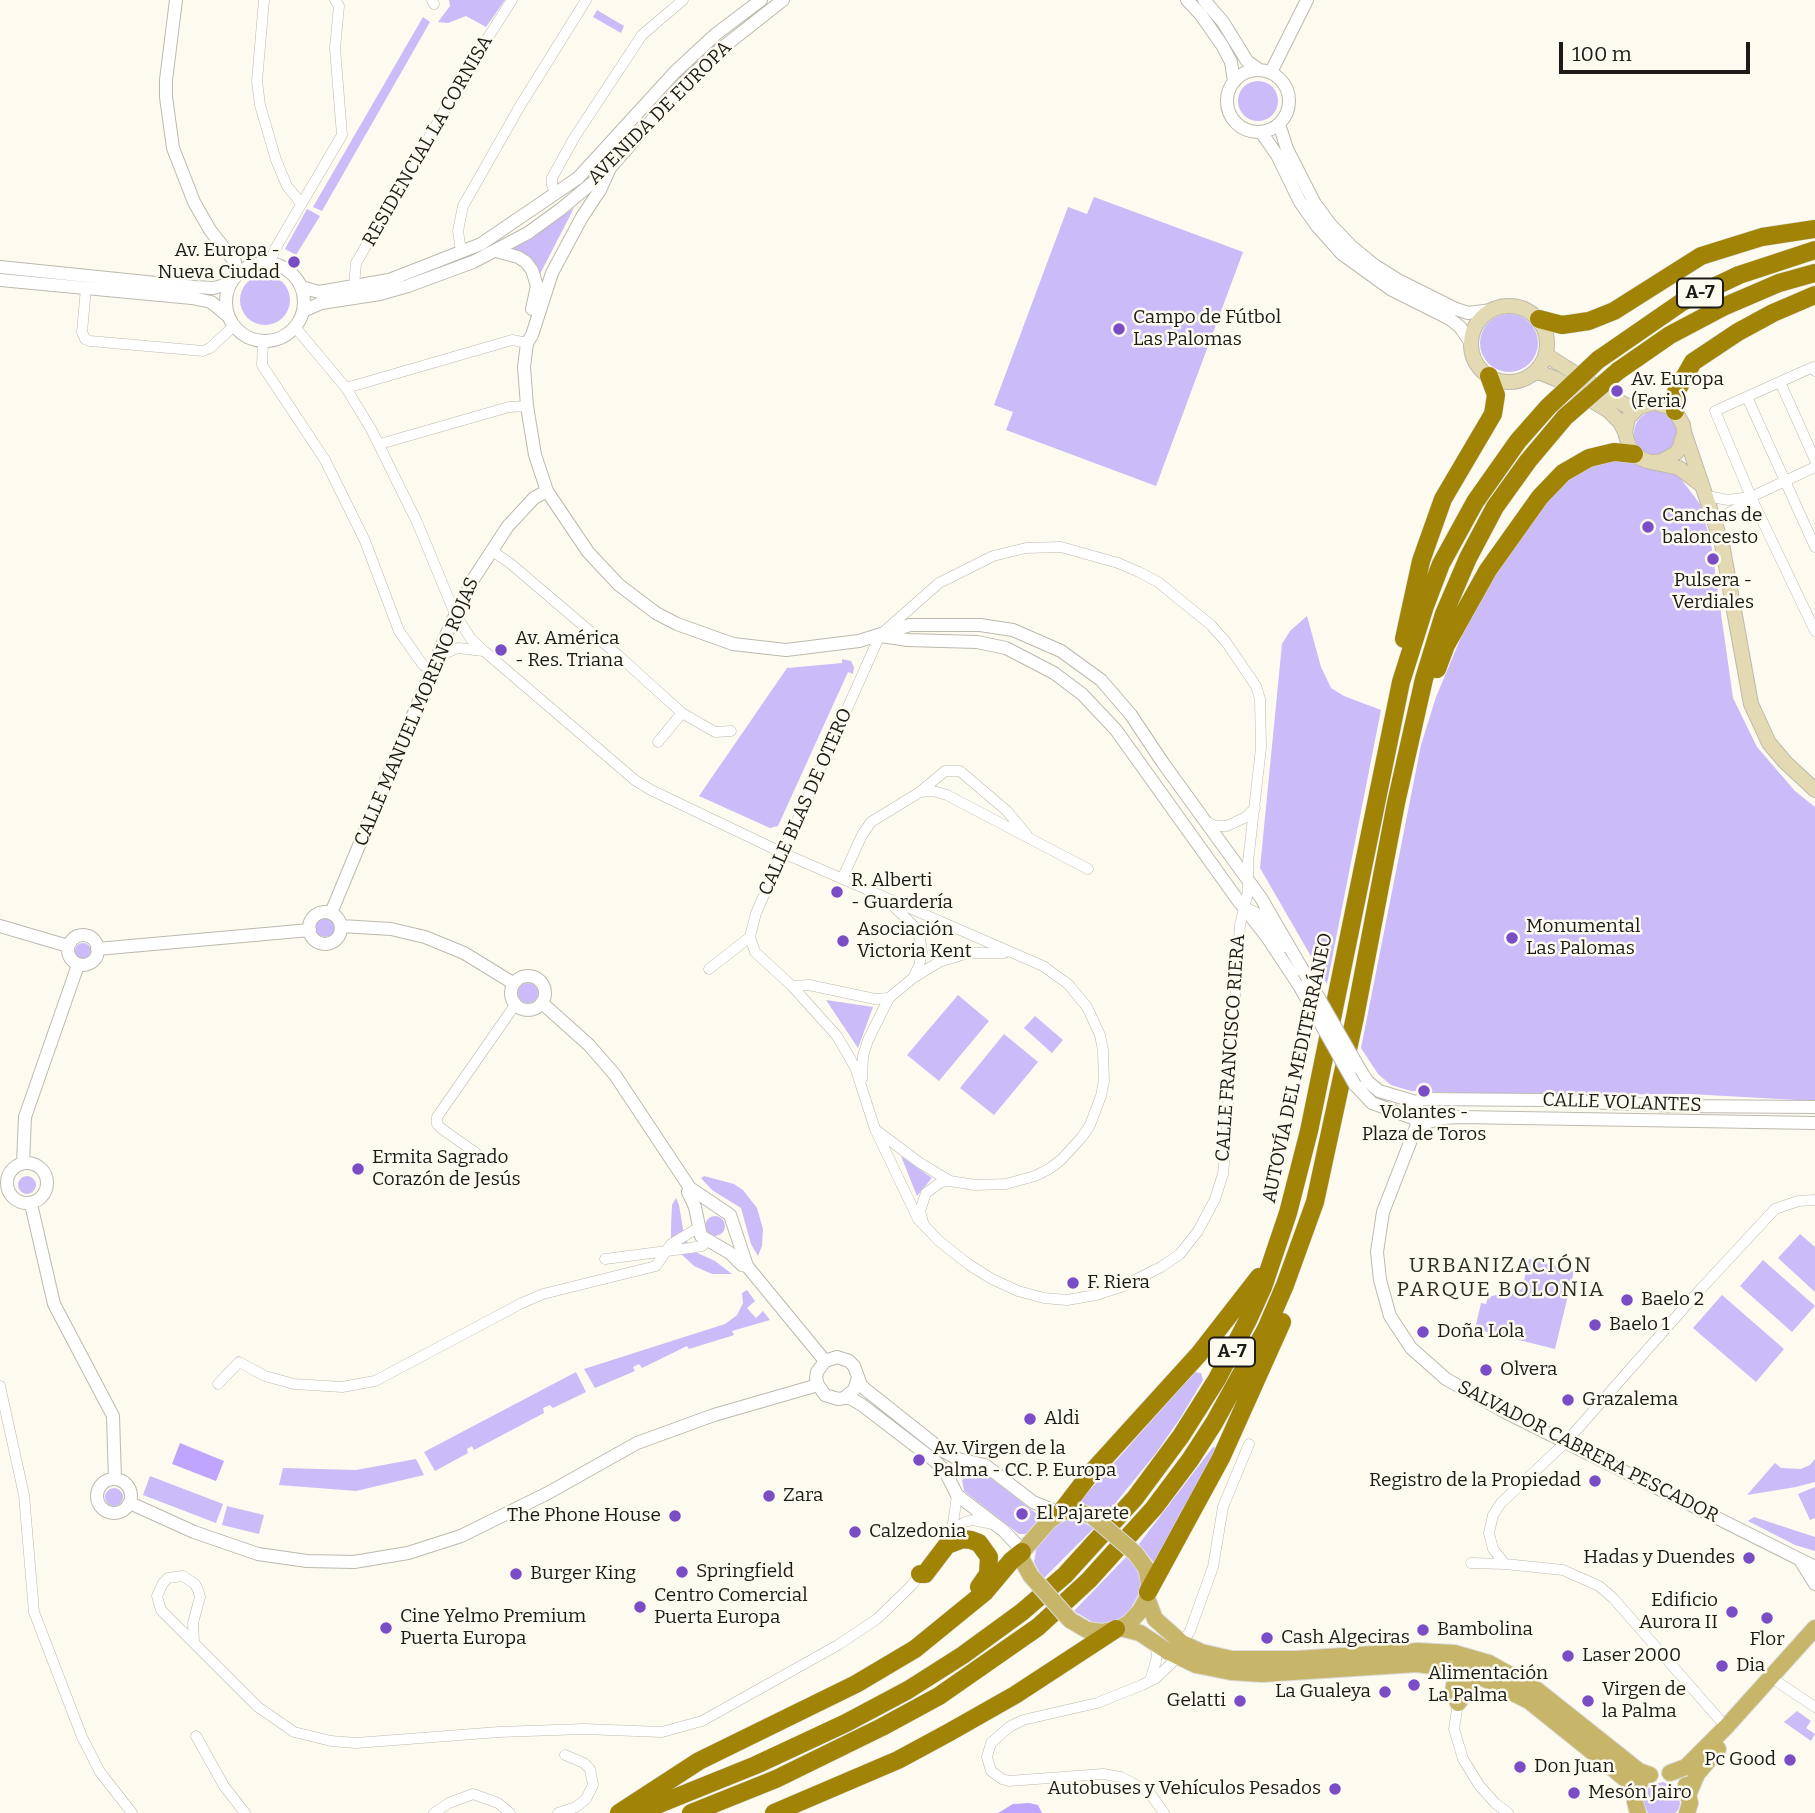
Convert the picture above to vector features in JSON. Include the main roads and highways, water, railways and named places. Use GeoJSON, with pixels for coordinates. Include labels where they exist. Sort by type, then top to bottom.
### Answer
{"type":"FeatureCollection","features":[{"type":"Feature","properties":{"kind":"highway"},"geometry":{"type":"LineString","coordinates":[[1539,319],[1562,325],[1589,321],[1614,311],[1701,256],[1762,237],[1815,229]]}},
{"type":"Feature","properties":{"kind":"highway","name":"AUTOVÍA DEL MEDITERRÁNEO"},"geometry":{"type":"LineString","coordinates":[[637,1813],[756,1765],[846,1723],[908,1690],[963,1655],[1022,1612],[1056,1583],[1119,1517],[1181,1436],[1233,1349],[1263,1287],[1299,1177],[1401,682],[1441,564],[1475,502],[1518,441],[1548,407],[1598,360],[1651,321],[1692,297],[1749,271],[1815,250]]}},
{"type":"Feature","properties":{"kind":"highway","name":"A-7"},"geometry":{"type":"LineString","coordinates":[[691,1813],[776,1779],[882,1727],[939,1696],[1038,1627],[1122,1544],[1154,1508],[1190,1460],[1266,1329],[1298,1250],[1318,1189],[1414,724],[1434,644],[1468,558],[1496,507],[1528,461],[1565,417],[1618,371],[1670,335],[1723,307],[1779,284],[1815,274]]}},
{"type":"Feature","properties":{"kind":"highway"},"geometry":{"type":"LineString","coordinates":[[1675,411],[1676,392],[1693,362],[1738,332],[1815,295]]}},
{"type":"Feature","properties":{"kind":"highway"},"geometry":{"type":"LineString","coordinates":[[1401,682],[1401,653],[1421,561],[1432,527],[1443,499],[1493,414],[1496,395],[1489,376]]}},
{"type":"Feature","properties":{"kind":"highway"},"geometry":{"type":"LineString","coordinates":[[1414,724],[1460,618],[1488,570],[1540,497],[1563,473],[1589,458],[1614,452],[1633,453]]}},
{"type":"Feature","properties":{"kind":"highway"},"geometry":{"type":"LineString","coordinates":[[1148,1595],[1221,1458],[1284,1318],[1289,1306],[1298,1250]]}},
{"type":"Feature","properties":{"kind":"highway"},"geometry":{"type":"LineString","coordinates":[[1060,1513],[1090,1474],[1234,1312],[1275,1254]]}},
{"type":"Feature","properties":{"kind":"highway"},"geometry":{"type":"LineString","coordinates":[[920,1574],[925,1574],[947,1545],[962,1539],[979,1544],[989,1557],[990,1565],[984,1581],[936,1633]]}},
{"type":"Feature","properties":{"kind":"highway"},"geometry":{"type":"LineString","coordinates":[[620,1813],[699,1761],[856,1684],[915,1649],[985,1592],[1022,1551]]}},
{"type":"Feature","properties":{"kind":"highway"},"geometry":{"type":"LineString","coordinates":[[774,1813],[898,1760],[1015,1696],[1118,1629]]}},
{"type":"Feature","properties":{"kind":"main road"},"geometry":{"type":"LineString","coordinates":[[1504,306],[1517,306],[1539,319],[1548,342],[1546,355],[1535,373],[1513,382],[1500,381],[1480,369],[1471,348],[1475,326],[1482,317],[1504,306]]}},
{"type":"Feature","properties":{"kind":"main road"},"geometry":{"type":"LineString","coordinates":[[1546,355],[1625,405],[1639,407],[1654,403],[1675,411],[1683,425],[1691,458],[1722,544],[1751,704],[1769,743],[1815,790]]}},
{"type":"Feature","properties":{"kind":"main road"},"geometry":{"type":"LineString","coordinates":[[1535,373],[1556,379],[1609,411],[1620,422],[1633,453],[1642,459],[1679,468],[1703,490]]}},
{"type":"Feature","properties":{"kind":"main road"},"geometry":{"type":"LineString","coordinates":[[1625,432],[1629,418],[1639,407]]}},
{"type":"Feature","properties":{"kind":"main road"},"geometry":{"type":"LineString","coordinates":[[1654,462],[1662,461],[1676,453],[1684,432]]}},
{"type":"Feature","properties":{"kind":"main road"},"geometry":{"type":"LineString","coordinates":[[1180,1650],[1155,1619],[1148,1595],[1149,1574],[1135,1553],[1092,1516],[1078,1511],[1060,1513],[1049,1521],[1022,1551],[1022,1560],[1031,1576],[1070,1620],[1087,1630],[1102,1632],[1118,1629],[1140,1633],[1180,1650],[1214,1670],[1246,1674],[1417,1664],[1429,1658],[1468,1656],[1501,1677],[1618,1773],[1635,1792]]}},
{"type":"Feature","properties":{"kind":"main road"},"geometry":{"type":"LineString","coordinates":[[1118,1629],[1140,1611],[1148,1595]]}},
{"type":"Feature","properties":{"kind":"main road"},"geometry":{"type":"LineString","coordinates":[[1689,1793],[1705,1763],[1779,1683],[1814,1632]]}},
{"type":"Feature","properties":{"kind":"main road"},"geometry":{"type":"LineString","coordinates":[[1670,1773],[1686,1767],[1814,1632]]}},
{"type":"Feature","properties":{"kind":"main road"},"geometry":{"type":"LineString","coordinates":[[1429,1658],[1464,1673],[1501,1677],[1537,1690],[1639,1771],[1650,1775]]}},
{"type":"Feature","properties":{"kind":"main road"},"geometry":{"type":"LineString","coordinates":[[1429,1658],[1458,1698]]}},
{"type":"Feature","properties":{"kind":"main road"},"geometry":{"type":"LineString","coordinates":[[1458,1698],[1458,1677],[1464,1673]]}},
{"type":"Feature","properties":{"kind":"main road"},"geometry":{"type":"LineString","coordinates":[[1458,1698],[1501,1677]]}},
{"type":"Feature","properties":{"kind":"main road"},"geometry":{"type":"LineString","coordinates":[[1638,1813],[1634,1802],[1635,1792],[1642,1780],[1660,1772],[1679,1778],[1689,1793],[1687,1813]]}},
{"type":"Feature","properties":{"kind":"place","name":"Av. Europa - Nueva Ciudad"},"geometry":{"type":"Point","coordinates":[294,262]}},
{"type":"Feature","properties":{"kind":"place","name":"Campo de Fútbol Las Palomas"},"geometry":{"type":"Point","coordinates":[1119,329]}},
{"type":"Feature","properties":{"kind":"place","name":"Av. Europa (Feria)"},"geometry":{"type":"Point","coordinates":[1617,391]}},
{"type":"Feature","properties":{"kind":"place","name":"Canchas de baloncesto"},"geometry":{"type":"Point","coordinates":[1648,527]}},
{"type":"Feature","properties":{"kind":"place","name":"Pulsera - Verdiales"},"geometry":{"type":"Point","coordinates":[1713,559]}},
{"type":"Feature","properties":{"kind":"place","name":"Av. América - Res. Triana"},"geometry":{"type":"Point","coordinates":[501,650]}},
{"type":"Feature","properties":{"kind":"place","name":"R. Alberti - Guardería"},"geometry":{"type":"Point","coordinates":[837,892]}},
{"type":"Feature","properties":{"kind":"place","name":"Monumental Las Palomas"},"geometry":{"type":"Point","coordinates":[1512,938]}},
{"type":"Feature","properties":{"kind":"place","name":"Asociación Victoria Kent"},"geometry":{"type":"Point","coordinates":[843,941]}},
{"type":"Feature","properties":{"kind":"place","name":"Volantes - Plaza de Toros"},"geometry":{"type":"Point","coordinates":[1424,1091]}},
{"type":"Feature","properties":{"kind":"place","name":"Ermita Sagrado Corazón de Jesús"},"geometry":{"type":"Point","coordinates":[358,1169]}},
{"type":"Feature","properties":{"kind":"place","name":"F. Riera"},"geometry":{"type":"Point","coordinates":[1073,1283]}},
{"type":"Feature","properties":{"kind":"place","name":"Baelo 2"},"geometry":{"type":"Point","coordinates":[1627,1300]}},
{"type":"Feature","properties":{"kind":"place","name":"Baelo 1"},"geometry":{"type":"Point","coordinates":[1595,1325]}},
{"type":"Feature","properties":{"kind":"place","name":"Doña Lola"},"geometry":{"type":"Point","coordinates":[1423,1332]}},
{"type":"Feature","properties":{"kind":"place","name":"Olvera"},"geometry":{"type":"Point","coordinates":[1486,1370]}},
{"type":"Feature","properties":{"kind":"place","name":"Grazalema"},"geometry":{"type":"Point","coordinates":[1568,1400]}},
{"type":"Feature","properties":{"kind":"place","name":"Aldi"},"geometry":{"type":"Point","coordinates":[1030,1419]}},
{"type":"Feature","properties":{"kind":"place","name":"Av. Virgen de la Palma - CC. P. Europa"},"geometry":{"type":"Point","coordinates":[919,1460]}},
{"type":"Feature","properties":{"kind":"place","name":"Registro de la Propiedad"},"geometry":{"type":"Point","coordinates":[1595,1481]}},
{"type":"Feature","properties":{"kind":"place","name":"Zara"},"geometry":{"type":"Point","coordinates":[769,1496]}},
{"type":"Feature","properties":{"kind":"place","name":"El Pajarete"},"geometry":{"type":"Point","coordinates":[1022,1514]}},
{"type":"Feature","properties":{"kind":"place","name":"The Phone House"},"geometry":{"type":"Point","coordinates":[675,1516]}},
{"type":"Feature","properties":{"kind":"place","name":"Calzedonia"},"geometry":{"type":"Point","coordinates":[855,1532]}},
{"type":"Feature","properties":{"kind":"place","name":"Hadas y Duendes"},"geometry":{"type":"Point","coordinates":[1749,1558]}},
{"type":"Feature","properties":{"kind":"place","name":"Springfield"},"geometry":{"type":"Point","coordinates":[682,1572]}},
{"type":"Feature","properties":{"kind":"place","name":"Burger King"},"geometry":{"type":"Point","coordinates":[516,1574]}},
{"type":"Feature","properties":{"kind":"place","name":"Centro Comercial Puerta Europa"},"geometry":{"type":"Point","coordinates":[640,1607]}},
{"type":"Feature","properties":{"kind":"place","name":"Edificio Aurora II"},"geometry":{"type":"Point","coordinates":[1732,1612]}},
{"type":"Feature","properties":{"kind":"place","name":"Flor"},"geometry":{"type":"Point","coordinates":[1767,1618]}},
{"type":"Feature","properties":{"kind":"place","name":"Cine Yelmo Premium Puerta Europa"},"geometry":{"type":"Point","coordinates":[386,1628]}},
{"type":"Feature","properties":{"kind":"place","name":"Bambolina"},"geometry":{"type":"Point","coordinates":[1423,1630]}},
{"type":"Feature","properties":{"kind":"place","name":"Cash Algeciras"},"geometry":{"type":"Point","coordinates":[1267,1638]}},
{"type":"Feature","properties":{"kind":"place","name":"Laser 2000"},"geometry":{"type":"Point","coordinates":[1568,1656]}},
{"type":"Feature","properties":{"kind":"place","name":"Dia"},"geometry":{"type":"Point","coordinates":[1722,1666]}},
{"type":"Feature","properties":{"kind":"place","name":"Alimentación La Palma"},"geometry":{"type":"Point","coordinates":[1414,1685]}},
{"type":"Feature","properties":{"kind":"place","name":"La Gualeya"},"geometry":{"type":"Point","coordinates":[1385,1692]}},
{"type":"Feature","properties":{"kind":"place","name":"Gelatti"},"geometry":{"type":"Point","coordinates":[1240,1701]}},
{"type":"Feature","properties":{"kind":"place","name":"Virgen de la Palma"},"geometry":{"type":"Point","coordinates":[1588,1701]}},
{"type":"Feature","properties":{"kind":"place","name":"Pc Good"},"geometry":{"type":"Point","coordinates":[1790,1760]}},
{"type":"Feature","properties":{"kind":"place","name":"Don Juan"},"geometry":{"type":"Point","coordinates":[1520,1767]}},
{"type":"Feature","properties":{"kind":"place","name":"Autobuses y Vehículos Pesados"},"geometry":{"type":"Point","coordinates":[1335,1789]}},
{"type":"Feature","properties":{"kind":"place","name":"Mesón Jairo"},"geometry":{"type":"Point","coordinates":[1574,1793]}},
{"type":"Feature","properties":{"kind":"district","name":"URBANIZACIÓN PARQUE BOLONIA"},"geometry":{"type":"Point","coordinates":[1501,1278]}}]}
